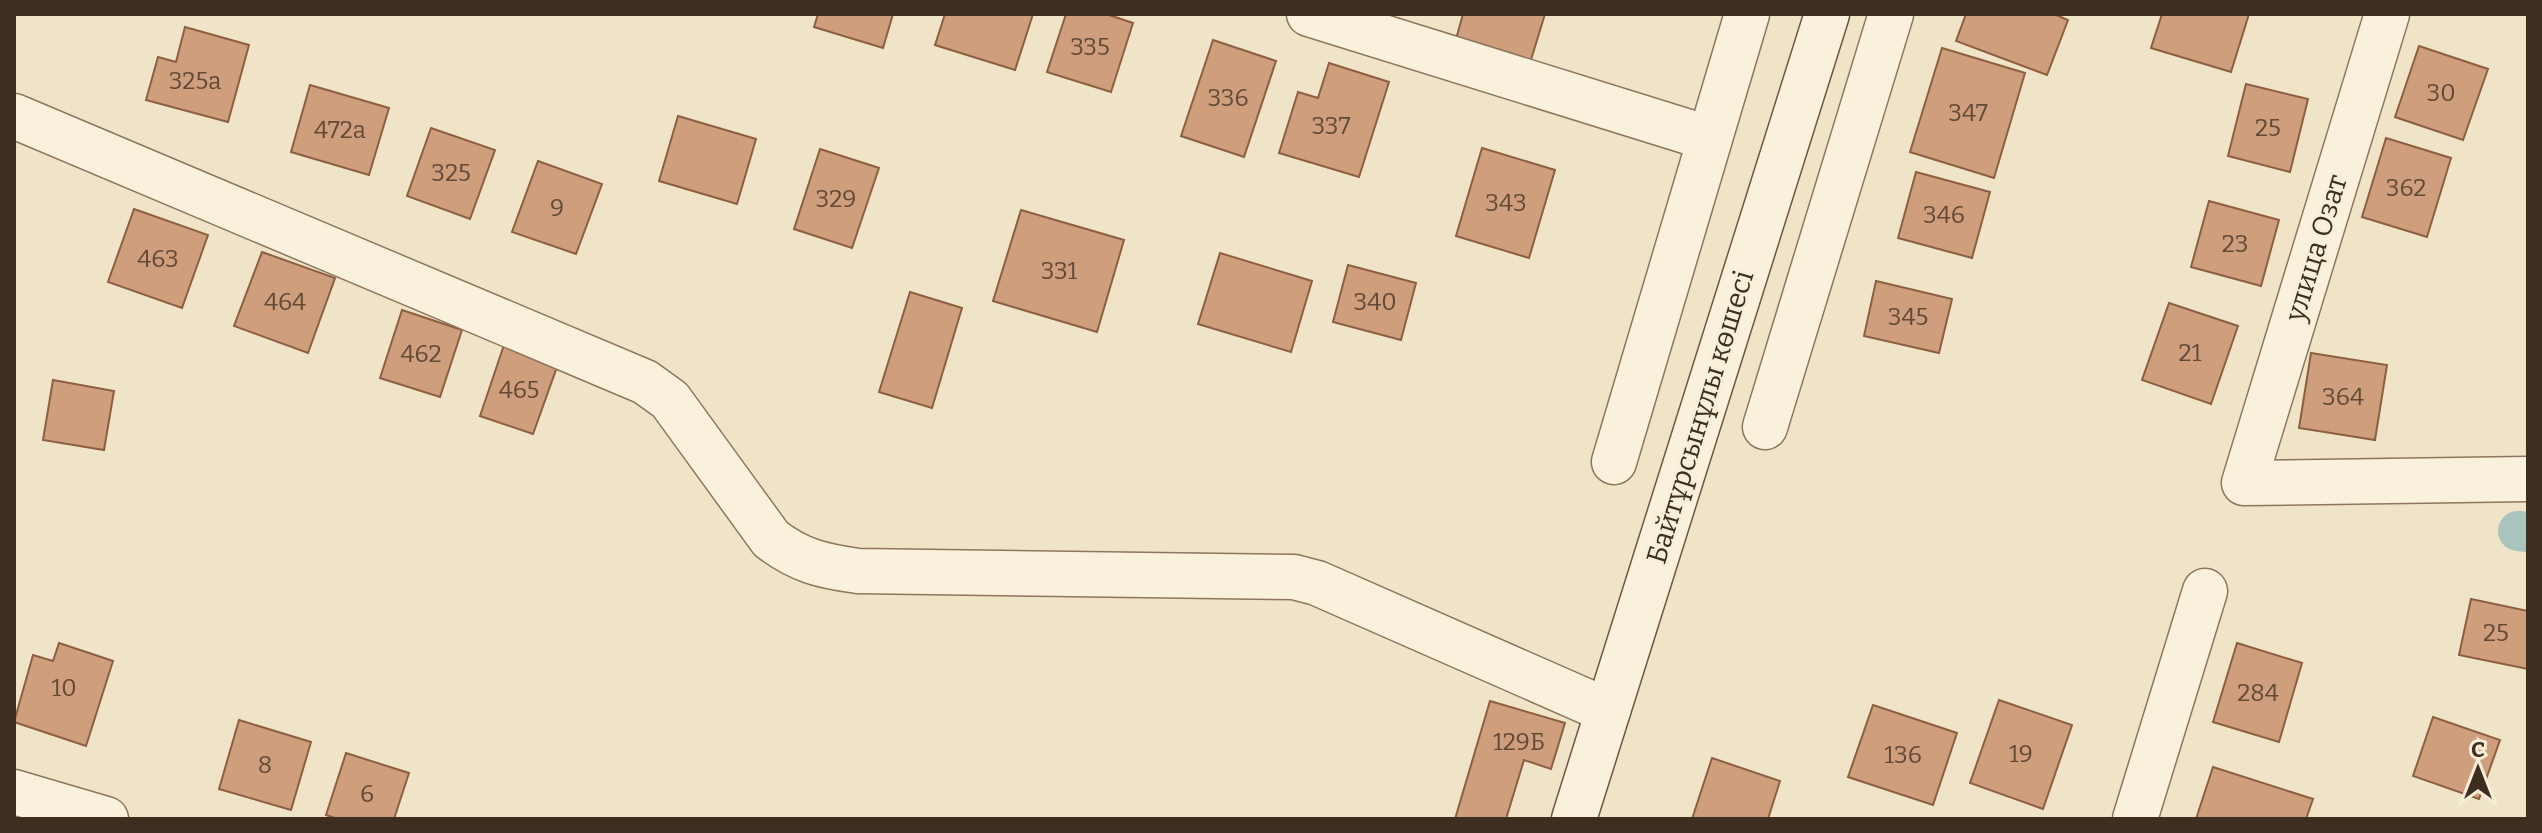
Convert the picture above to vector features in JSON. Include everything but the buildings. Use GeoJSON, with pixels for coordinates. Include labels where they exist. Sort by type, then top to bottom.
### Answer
{"type":"FeatureCollection","features":[{"type":"Feature","properties":{"kind":"street"},"geometry":{"type":"LineString","coordinates":[[1309,14],[1708,138]]}},
{"type":"Feature","properties":{"kind":"street"},"geometry":{"type":"LineString","coordinates":[[1614,462],[1747,14]]}},
{"type":"Feature","properties":{"kind":"street","name":"Байтұрсынұлы көшесі"},"geometry":{"type":"LineString","coordinates":[[1574,819],[1827,14]]}},
{"type":"Feature","properties":{"kind":"street"},"geometry":{"type":"LineString","coordinates":[[1765,427],[1891,14]]}},
{"type":"Feature","properties":{"kind":"street","name":"улица Озат"},"geometry":{"type":"LineString","coordinates":[[2387,14],[2244,483],[2528,479]]}},
{"type":"Feature","properties":{"kind":"street"},"geometry":{"type":"LineString","coordinates":[[14,116],[645,382],[670,400],[771,539],[802,559],[823,566],[858,571],[1294,577],[1317,583],[1608,711]]}},
{"type":"Feature","properties":{"kind":"street"},"geometry":{"type":"LineString","coordinates":[[2135,819],[2205,591]]}},
{"type":"Feature","properties":{"kind":"street"},"geometry":{"type":"LineString","coordinates":[[14,792],[106,819]]}},
{"type":"Feature","properties":{"kind":"waterway"},"geometry":{"type":"LineString","coordinates":[[2518,531],[2528,532]]}}]}
